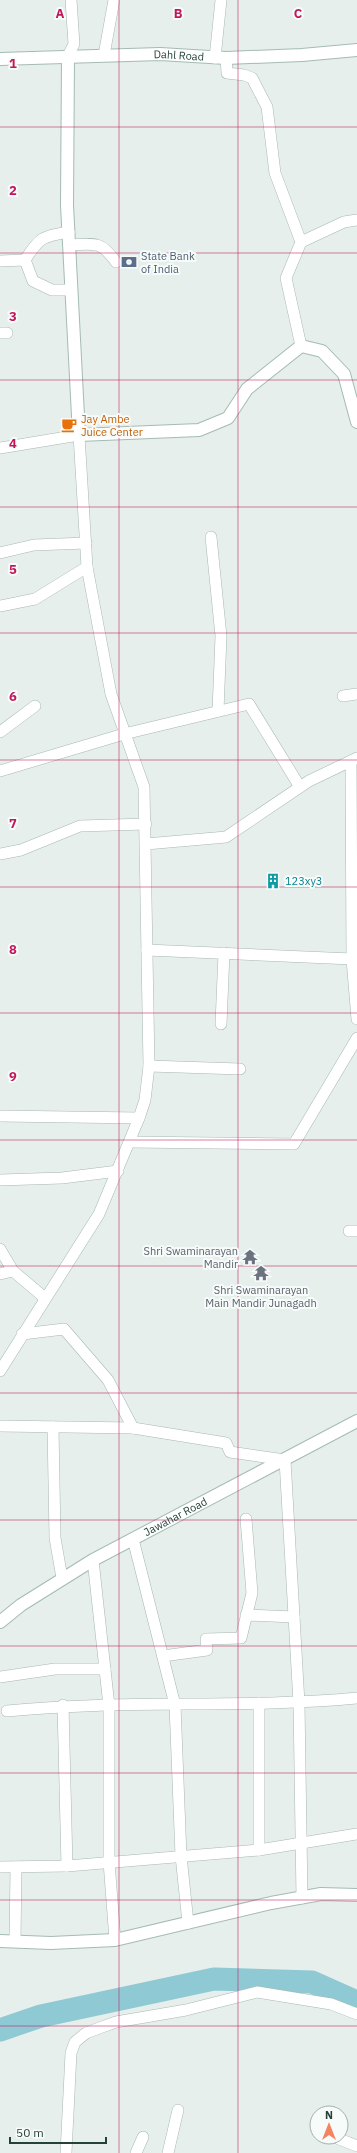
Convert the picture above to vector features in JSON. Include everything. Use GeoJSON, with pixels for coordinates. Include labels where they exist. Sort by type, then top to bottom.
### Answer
{"type":"FeatureCollection","features":[{"type":"Feature","properties":{"kind":"street"},"geometry":{"type":"LineString","coordinates":[[0,1371],[99,1214],[139,1118],[145,1100],[149,1066],[146,824],[144,787],[111,694],[87,567],[69,238],[68,56],[74,44],[71,0]]}},
{"type":"Feature","properties":{"kind":"street"},"geometry":{"type":"LineString","coordinates":[[104,55],[114,0]]}},
{"type":"Feature","properties":{"kind":"street"},"geometry":{"type":"LineString","coordinates":[[221,0],[221,58],[227,73],[244,74],[252,78],[267,108],[275,173],[301,242]]}},
{"type":"Feature","properties":{"kind":"street","name":"Dahl Road"},"geometry":{"type":"LineString","coordinates":[[0,59],[160,54],[221,58],[302,55],[357,50]]}},
{"type":"Feature","properties":{"kind":"street"},"geometry":{"type":"LineString","coordinates":[[301,346],[286,278],[301,242],[344,222],[357,220]]}},
{"type":"Feature","properties":{"kind":"street"},"geometry":{"type":"LineString","coordinates":[[25,260],[36,241],[52,234],[100,245],[106,248],[116,262]]}},
{"type":"Feature","properties":{"kind":"street"},"geometry":{"type":"LineString","coordinates":[[0,261],[25,260]]}},
{"type":"Feature","properties":{"kind":"street"},"geometry":{"type":"LineString","coordinates":[[25,260],[33,281],[52,290],[71,290]]}},
{"type":"Feature","properties":{"kind":"street"},"geometry":{"type":"LineString","coordinates":[[301,346],[322,351],[344,374],[357,422]]}},
{"type":"Feature","properties":{"kind":"street"},"geometry":{"type":"LineString","coordinates":[[0,448],[79,435],[199,430],[228,418],[247,389],[301,346]]}},
{"type":"Feature","properties":{"kind":"street"},"geometry":{"type":"LineString","coordinates":[[211,537],[221,636],[218,711]]}},
{"type":"Feature","properties":{"kind":"street"},"geometry":{"type":"LineString","coordinates":[[0,553],[34,545],[86,543]]}},
{"type":"Feature","properties":{"kind":"street"},"geometry":{"type":"LineString","coordinates":[[0,606],[34,599],[87,567]]}},
{"type":"Feature","properties":{"kind":"street"},"geometry":{"type":"LineString","coordinates":[[343,696],[357,694]]}},
{"type":"Feature","properties":{"kind":"street"},"geometry":{"type":"LineString","coordinates":[[0,771],[124,734],[249,704],[300,787]]}},
{"type":"Feature","properties":{"kind":"street"},"geometry":{"type":"LineString","coordinates":[[0,732],[35,706]]}},
{"type":"Feature","properties":{"kind":"street"},"geometry":{"type":"LineString","coordinates":[[146,844],[226,837],[300,787],[354,760],[354,915],[352,959],[357,1019]]}},
{"type":"Feature","properties":{"kind":"street"},"geometry":{"type":"LineString","coordinates":[[0,854],[21,850],[80,826],[146,824]]}},
{"type":"Feature","properties":{"kind":"street"},"geometry":{"type":"LineString","coordinates":[[147,950],[352,959]]}},
{"type":"Feature","properties":{"kind":"street"},"geometry":{"type":"LineString","coordinates":[[221,1024],[224,953]]}},
{"type":"Feature","properties":{"kind":"street"},"geometry":{"type":"LineString","coordinates":[[130,1142],[294,1144],[357,1038]]}},
{"type":"Feature","properties":{"kind":"street"},"geometry":{"type":"LineString","coordinates":[[149,1066],[240,1069]]}},
{"type":"Feature","properties":{"kind":"street"},"geometry":{"type":"LineString","coordinates":[[0,1116],[139,1118]]}},
{"type":"Feature","properties":{"kind":"street"},"geometry":{"type":"LineString","coordinates":[[0,1180],[62,1178],[118,1171]]}},
{"type":"Feature","properties":{"kind":"street"},"geometry":{"type":"LineString","coordinates":[[0,1249],[13,1271],[45,1298]]}},
{"type":"Feature","properties":{"kind":"street"},"geometry":{"type":"LineString","coordinates":[[0,1274],[13,1271]]}},
{"type":"Feature","properties":{"kind":"street"},"geometry":{"type":"LineString","coordinates":[[22,1334],[64,1329],[108,1380],[133,1428]]}},
{"type":"Feature","properties":{"kind":"street","name":"Jawahar Road"},"geometry":{"type":"LineString","coordinates":[[0,1622],[21,1605],[93,1560],[357,1421]]}},
{"type":"Feature","properties":{"kind":"street"},"geometry":{"type":"LineString","coordinates":[[0,1426],[133,1428],[226,1443],[230,1452],[285,1460],[299,1703],[302,1898]]}},
{"type":"Feature","properties":{"kind":"street"},"geometry":{"type":"LineString","coordinates":[[53,1427],[55,1538],[62,1578]]}},
{"type":"Feature","properties":{"kind":"street"},"geometry":{"type":"LineString","coordinates":[[163,1656],[207,1650],[206,1639],[241,1638],[252,1593],[246,1519]]}},
{"type":"Feature","properties":{"kind":"street"},"geometry":{"type":"LineString","coordinates":[[133,1539],[176,1705],[181,1856],[188,1923]]}},
{"type":"Feature","properties":{"kind":"street"},"geometry":{"type":"LineString","coordinates":[[93,1560],[109,1706],[109,1862],[115,1940]]}},
{"type":"Feature","properties":{"kind":"street"},"geometry":{"type":"LineString","coordinates":[[246,1615],[294,1617]]}},
{"type":"Feature","properties":{"kind":"street"},"geometry":{"type":"LineString","coordinates":[[0,1677],[55,1669],[105,1669]]}},
{"type":"Feature","properties":{"kind":"street"},"geometry":{"type":"LineString","coordinates":[[7,1711],[63,1705],[109,1706],[299,1703],[357,1698]]}},
{"type":"Feature","properties":{"kind":"street"},"geometry":{"type":"LineString","coordinates":[[259,1703],[259,1850]]}},
{"type":"Feature","properties":{"kind":"street"},"geometry":{"type":"LineString","coordinates":[[63,1705],[67,1866]]}},
{"type":"Feature","properties":{"kind":"street"},"geometry":{"type":"LineString","coordinates":[[0,1868],[67,1866],[259,1850],[357,1834]]}},
{"type":"Feature","properties":{"kind":"street"},"geometry":{"type":"LineString","coordinates":[[15,1941],[16,1867]]}},
{"type":"Feature","properties":{"kind":"street"},"geometry":{"type":"LineString","coordinates":[[0,1941],[51,1943],[115,1940],[321,1894],[357,1895]]}},
{"type":"Feature","properties":{"kind":"street"},"geometry":{"type":"LineString","coordinates":[[66,2153],[71,2053],[74,2042],[86,2033],[116,2022],[186,2010],[257,1992],[331,2004],[357,2014]]}},
{"type":"Feature","properties":{"kind":"street"},"geometry":{"type":"LineString","coordinates":[[168,2153],[178,2110]]}},
{"type":"Feature","properties":{"kind":"street"},"geometry":{"type":"LineString","coordinates":[[136,2153],[143,2137]]}},
{"type":"Feature","properties":{"kind":"waterway"},"geometry":{"type":"LineString","coordinates":[[0,2030],[41,2016],[214,1979],[312,1982],[357,2002]]}},
{"type":"Feature","properties":{"kind":"place","name":"State Bank of India"},"geometry":{"type":"Point","coordinates":[129,262]}},
{"type":"Feature","properties":{"kind":"place","name":"Jay Ambe Juice Center"},"geometry":{"type":"Point","coordinates":[69,425]}},
{"type":"Feature","properties":{"kind":"place","name":"123xy3"},"geometry":{"type":"Point","coordinates":[273,881]}},
{"type":"Feature","properties":{"kind":"place","name":"Shri Swaminarayan Mandir"},"geometry":{"type":"Point","coordinates":[250,1257]}},
{"type":"Feature","properties":{"kind":"place","name":"Shri Swaminarayan Main Mandir Junagadh"},"geometry":{"type":"Point","coordinates":[261,1273]}}]}
